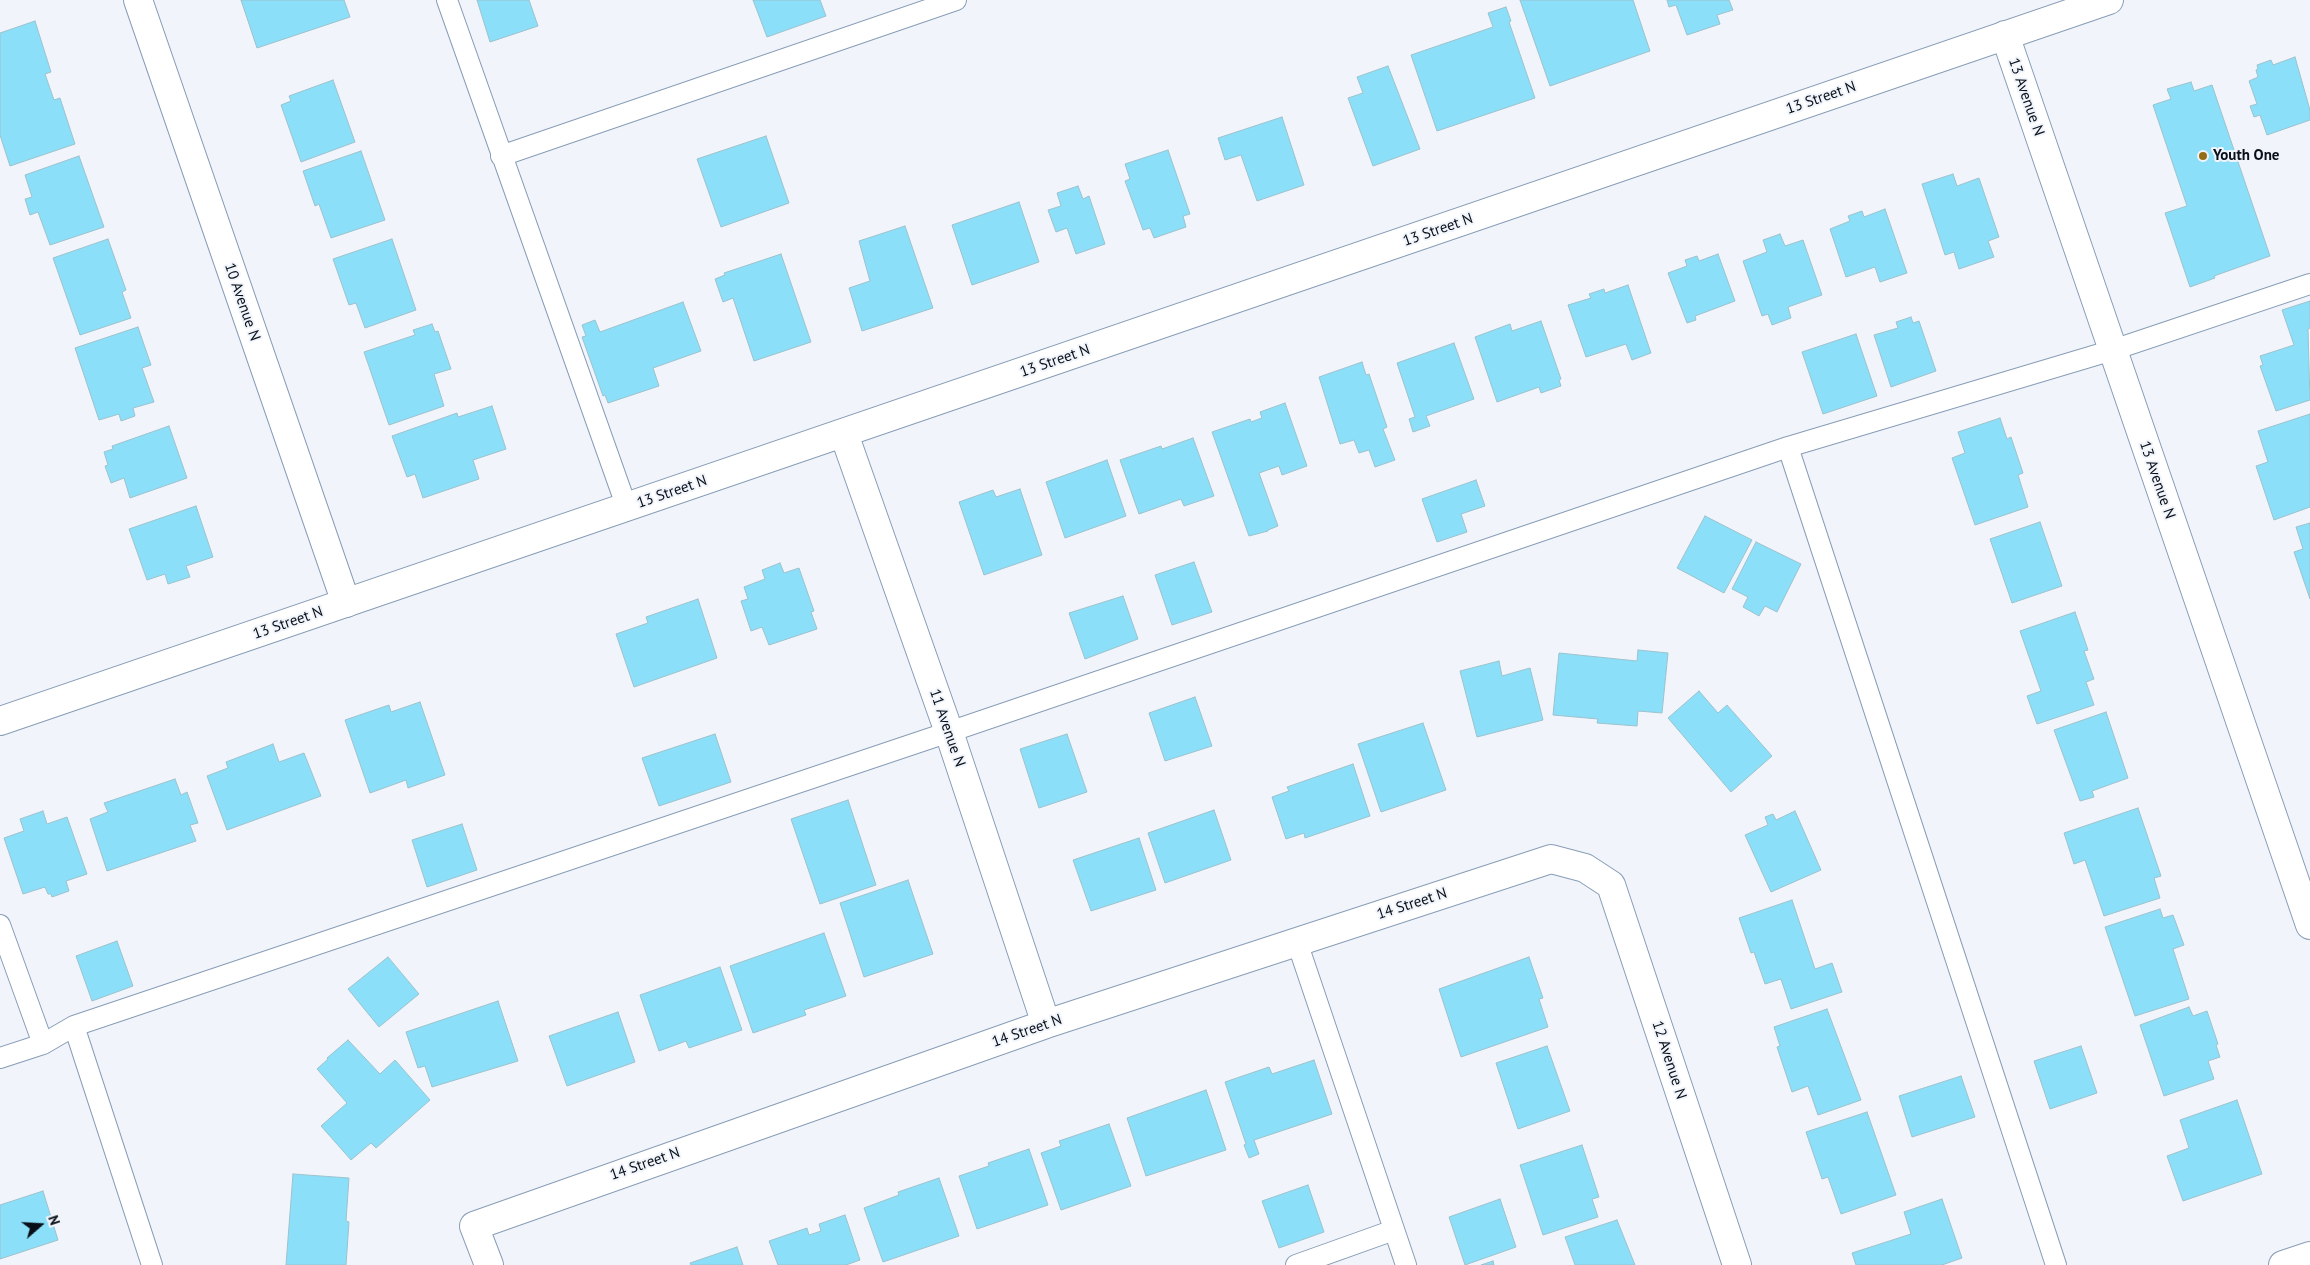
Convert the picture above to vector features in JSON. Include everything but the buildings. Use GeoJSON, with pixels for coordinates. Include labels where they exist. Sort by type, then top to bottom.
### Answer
{"type":"FeatureCollection","features":[{"type":"Feature","properties":{"kind":"street","name":"10 Avenue N"},"geometry":{"type":"LineString","coordinates":[[138,0],[346,603]]}},
{"type":"Feature","properties":{"kind":"street","name":"13 Street N"},"geometry":{"type":"LineString","coordinates":[[0,721],[844,434],[2005,35],[2075,6],[2109,0]]}},
{"type":"Feature","properties":{"kind":"street","name":"13 Avenue N"},"geometry":{"type":"LineString","coordinates":[[2005,35],[2310,925]]}},
{"type":"Feature","properties":{"kind":"street","name":"11 Avenue N"},"geometry":{"type":"LineString","coordinates":[[844,434],[949,732],[1046,1024]]}},
{"type":"Feature","properties":{"kind":"street","name":"14 Street N"},"geometry":{"type":"LineString","coordinates":[[489,1265],[474,1226],[611,1176],[1046,1024],[1551,859],[1585,868]]}},
{"type":"Feature","properties":{"kind":"street","name":"12 Avenue N"},"geometry":{"type":"LineString","coordinates":[[1585,868],[1611,885],[1737,1265]]}},
{"type":"Feature","properties":{"kind":"street"},"geometry":{"type":"LineString","coordinates":[[2283,1265],[2310,1256]]}},
{"type":"Feature","properties":{"kind":"lane"},"geometry":{"type":"LineString","coordinates":[[447,0],[627,508]]}},
{"type":"Feature","properties":{"kind":"lane"},"geometry":{"type":"LineString","coordinates":[[501,156],[956,0]]}},
{"type":"Feature","properties":{"kind":"lane"},"geometry":{"type":"LineString","coordinates":[[0,1058],[43,1044],[74,1026],[1788,447],[2113,350],[2310,284]]}},
{"type":"Feature","properties":{"kind":"lane"},"geometry":{"type":"LineString","coordinates":[[1788,447],[2056,1265]]}},
{"type":"Feature","properties":{"kind":"lane"},"geometry":{"type":"LineString","coordinates":[[0,926],[43,1044]]}},
{"type":"Feature","properties":{"kind":"lane"},"geometry":{"type":"LineString","coordinates":[[1297,942],[1406,1265]]}},
{"type":"Feature","properties":{"kind":"lane"},"geometry":{"type":"LineString","coordinates":[[74,1026],[152,1265]]}},
{"type":"Feature","properties":{"kind":"lane"},"geometry":{"type":"LineString","coordinates":[[1296,1265],[1394,1230]]}},
{"type":"Feature","properties":{"kind":"place","name":"Youth One"},"geometry":{"type":"Point","coordinates":[2203,156]}}]}
